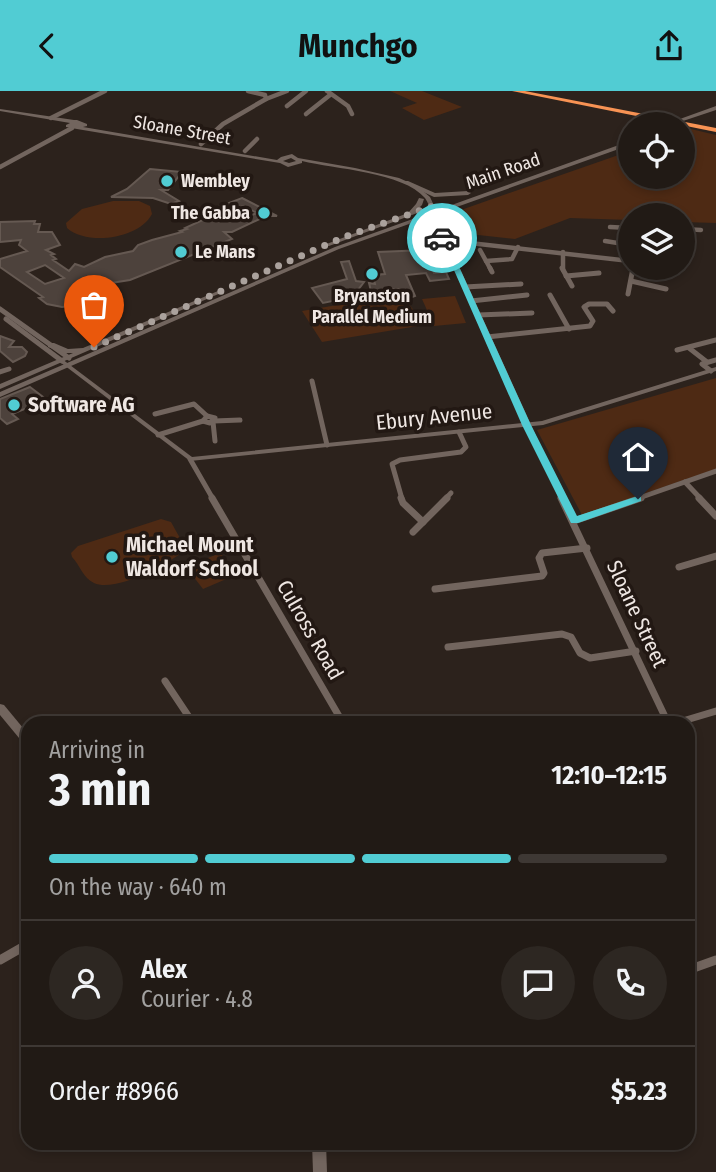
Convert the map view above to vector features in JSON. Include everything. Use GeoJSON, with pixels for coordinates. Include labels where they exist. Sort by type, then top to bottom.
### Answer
{"type":"FeatureCollection","features":[{"type":"Feature","properties":{"kind":"highway"},"geometry":{"type":"LineString","coordinates":[[515,91],[716,128]]}},
{"type":"Feature","properties":{"kind":"highway"},"geometry":{"type":"LineString","coordinates":[[540,91],[716,128]]}},
{"type":"Feature","properties":{"kind":"main road"},"geometry":{"type":"LineString","coordinates":[[695,115],[716,111]]}},
{"type":"Feature","properties":{"kind":"main road"},"geometry":{"type":"LineString","coordinates":[[695,120],[716,111]]}},
{"type":"Feature","properties":{"kind":"main road","name":"Main Road"},"geometry":{"type":"LineString","coordinates":[[432,213],[468,193],[618,142]]}},
{"type":"Feature","properties":{"kind":"main road","name":"Main Road"},"geometry":{"type":"LineString","coordinates":[[0,387],[69,363],[94,347],[344,237],[411,216],[432,213],[618,147]]}},
{"type":"Feature","properties":{"kind":"main road"},"geometry":{"type":"LineString","coordinates":[[406,182],[435,195],[468,193]]}},
{"type":"Feature","properties":{"kind":"main road"},"geometry":{"type":"LineString","coordinates":[[411,216],[421,199]]}},
{"type":"Feature","properties":{"kind":"main road","name":"Main Road"},"geometry":{"type":"LineString","coordinates":[[0,395],[411,216]]}},
{"type":"Feature","properties":{"kind":"main road"},"geometry":{"type":"LineString","coordinates":[[38,372],[52,360],[50,348],[71,351],[94,347]]}},
{"type":"Feature","properties":{"kind":"main road"},"geometry":{"type":"LineString","coordinates":[[0,708],[21,733]]}},
{"type":"Feature","properties":{"kind":"main road"},"geometry":{"type":"LineString","coordinates":[[319,1150],[320,1172]]}},
{"type":"Feature","properties":{"kind":"street"},"geometry":{"type":"LineString","coordinates":[[88,91],[102,92]]}},
{"type":"Feature","properties":{"kind":"street"},"geometry":{"type":"LineString","coordinates":[[248,91],[266,94],[287,91]]}},
{"type":"Feature","properties":{"kind":"street"},"geometry":{"type":"LineString","coordinates":[[287,106],[306,91]]}},
{"type":"Feature","properties":{"kind":"street"},"geometry":{"type":"LineString","coordinates":[[51,118],[102,92]]}},
{"type":"Feature","properties":{"kind":"street"},"geometry":{"type":"LineString","coordinates":[[306,114],[328,93],[347,105],[352,114]]}},
{"type":"Feature","properties":{"kind":"street"},"geometry":{"type":"LineString","coordinates":[[226,152],[200,146],[223,124],[266,94]]}},
{"type":"Feature","properties":{"kind":"street"},"geometry":{"type":"LineString","coordinates":[[0,112],[75,122],[82,126]]}},
{"type":"Feature","properties":{"kind":"street"},"geometry":{"type":"LineString","coordinates":[[0,112],[70,127],[82,126]]}},
{"type":"Feature","properties":{"kind":"street"},"geometry":{"type":"LineString","coordinates":[[0,167],[75,122]]}},
{"type":"Feature","properties":{"kind":"street","name":"Sloane Street"},"geometry":{"type":"LineString","coordinates":[[82,126],[245,151],[294,165]]}},
{"type":"Feature","properties":{"kind":"street","name":"Sloane Street"},"geometry":{"type":"LineString","coordinates":[[82,126],[252,156],[300,159],[406,182],[432,213]]}},
{"type":"Feature","properties":{"kind":"street"},"geometry":{"type":"LineString","coordinates":[[252,156],[245,151],[257,139]]}},
{"type":"Feature","properties":{"kind":"street"},"geometry":{"type":"LineString","coordinates":[[280,162],[285,157]]}},
{"type":"Feature","properties":{"kind":"street"},"geometry":{"type":"LineString","coordinates":[[294,165],[299,163],[300,159]]}},
{"type":"Feature","properties":{"kind":"street"},"geometry":{"type":"LineString","coordinates":[[294,165],[386,180],[406,188],[421,199]]}},
{"type":"Feature","properties":{"kind":"street","name":"Sloane Street"},"geometry":{"type":"LineString","coordinates":[[421,199],[432,213],[527,425],[575,521],[665,716]]}},
{"type":"Feature","properties":{"kind":"street"},"geometry":{"type":"LineString","coordinates":[[610,227],[618,227]]}},
{"type":"Feature","properties":{"kind":"street"},"geometry":{"type":"LineString","coordinates":[[695,230],[702,230]]}},
{"type":"Feature","properties":{"kind":"street"},"geometry":{"type":"LineString","coordinates":[[443,240],[618,259]]}},
{"type":"Feature","properties":{"kind":"street"},"geometry":{"type":"LineString","coordinates":[[605,241],[618,243]]}},
{"type":"Feature","properties":{"kind":"street"},"geometry":{"type":"LineString","coordinates":[[486,261],[511,260],[517,247]]}},
{"type":"Feature","properties":{"kind":"street"},"geometry":{"type":"LineString","coordinates":[[480,250],[492,272]]}},
{"type":"Feature","properties":{"kind":"street"},"geometry":{"type":"LineString","coordinates":[[563,252],[561,267],[572,286]]}},
{"type":"Feature","properties":{"kind":"street"},"geometry":{"type":"LineString","coordinates":[[566,276],[599,274]]}},
{"type":"Feature","properties":{"kind":"street"},"geometry":{"type":"LineString","coordinates":[[628,294],[631,281],[666,289]]}},
{"type":"Feature","properties":{"kind":"street"},"geometry":{"type":"LineString","coordinates":[[465,287],[521,284]]}},
{"type":"Feature","properties":{"kind":"street"},"geometry":{"type":"LineString","coordinates":[[471,301],[527,295]]}},
{"type":"Feature","properties":{"kind":"street"},"geometry":{"type":"LineString","coordinates":[[550,295],[569,329]]}},
{"type":"Feature","properties":{"kind":"street"},"geometry":{"type":"LineString","coordinates":[[487,337],[569,329],[593,323],[584,307],[587,305],[607,304],[613,311]]}},
{"type":"Feature","properties":{"kind":"street","name":"Culross Road"},"geometry":{"type":"LineString","coordinates":[[0,309],[190,459],[339,716]]}},
{"type":"Feature","properties":{"kind":"street"},"geometry":{"type":"LineString","coordinates":[[478,315],[532,313]]}},
{"type":"Feature","properties":{"kind":"street","name":"Culross Road"},"geometry":{"type":"LineString","coordinates":[[0,314],[13,321]]}},
{"type":"Feature","properties":{"kind":"street"},"geometry":{"type":"LineString","coordinates":[[0,327],[13,321]]}},
{"type":"Feature","properties":{"kind":"street"},"geometry":{"type":"LineString","coordinates":[[677,350],[716,340]]}},
{"type":"Feature","properties":{"kind":"street"},"geometry":{"type":"LineString","coordinates":[[689,348],[707,362]]}},
{"type":"Feature","properties":{"kind":"street"},"geometry":{"type":"LineString","coordinates":[[713,370],[702,364],[716,360]]}},
{"type":"Feature","properties":{"kind":"street"},"geometry":{"type":"LineString","coordinates":[[0,372],[9,369]]}},
{"type":"Feature","properties":{"kind":"street","name":"Ebury Avenue"},"geometry":{"type":"LineString","coordinates":[[190,459],[527,425],[548,421],[713,370]]}},
{"type":"Feature","properties":{"kind":"street"},"geometry":{"type":"LineString","coordinates":[[313,381],[327,445]]}},
{"type":"Feature","properties":{"kind":"street"},"geometry":{"type":"LineString","coordinates":[[155,414],[194,404],[200,406],[205,419]]}},
{"type":"Feature","properties":{"kind":"street"},"geometry":{"type":"LineString","coordinates":[[158,435],[205,419],[214,422],[240,420]]}},
{"type":"Feature","properties":{"kind":"street"},"geometry":{"type":"LineString","coordinates":[[214,422],[215,441]]}},
{"type":"Feature","properties":{"kind":"street"},"geometry":{"type":"LineString","coordinates":[[423,522],[403,503],[392,464],[400,460],[459,453],[466,447],[459,432]]}},
{"type":"Feature","properties":{"kind":"street"},"geometry":{"type":"LineString","coordinates":[[575,521],[716,471]]}},
{"type":"Feature","properties":{"kind":"street"},"geometry":{"type":"LineString","coordinates":[[685,482],[716,516]]}},
{"type":"Feature","properties":{"kind":"street"},"geometry":{"type":"LineString","coordinates":[[413,532],[451,493]]}},
{"type":"Feature","properties":{"kind":"street"},"geometry":{"type":"LineString","coordinates":[[435,589],[542,576],[544,573],[539,558],[542,553],[587,548]]}},
{"type":"Feature","properties":{"kind":"street"},"geometry":{"type":"LineString","coordinates":[[679,566],[716,557]]}},
{"type":"Feature","properties":{"kind":"street"},"geometry":{"type":"LineString","coordinates":[[448,647],[562,634],[571,637],[580,653],[590,658],[636,651]]}},
{"type":"Feature","properties":{"kind":"street"},"geometry":{"type":"LineString","coordinates":[[165,681],[188,716]]}},
{"type":"Feature","properties":{"kind":"street"},"geometry":{"type":"LineString","coordinates":[[695,717],[716,711]]}},
{"type":"Feature","properties":{"kind":"street"},"geometry":{"type":"LineString","coordinates":[[0,960],[21,948]]}},
{"type":"Feature","properties":{"kind":"street"},"geometry":{"type":"LineString","coordinates":[[695,968],[716,960]]}},
{"type":"Feature","properties":{"kind":"shaded area"},"geometry":{"type":"Polygon","coordinates":[[[390,91],[422,91],[462,107],[424,120],[402,108],[417,103],[390,91]]]}},
{"type":"Feature","properties":{"kind":"shaded area"},"geometry":{"type":"Polygon","coordinates":[[[695,130],[716,135],[716,223],[695,222],[695,203],[618,203],[618,220],[570,218],[515,239],[460,233],[458,211],[618,155],[618,189],[695,189],[695,130]]]}},
{"type":"Feature","properties":{"kind":"shaded area"},"geometry":{"type":"Polygon","coordinates":[[[113,201],[139,201],[150,206],[152,214],[136,229],[112,237],[87,237],[67,228],[66,223],[82,209],[113,201]]]}},
{"type":"Feature","properties":{"kind":"shaded area"},"geometry":{"type":"Polygon","coordinates":[[[402,294],[424,325],[322,342],[302,311],[402,294]]]}},
{"type":"Feature","properties":{"kind":"shaded area"},"geometry":{"type":"Polygon","coordinates":[[[455,296],[466,323],[434,326],[422,299],[455,296]]]}},
{"type":"Feature","properties":{"kind":"shaded area"},"geometry":{"type":"Polygon","coordinates":[[[716,378],[716,469],[582,515],[537,430],[716,378]]]}},
{"type":"Feature","properties":{"kind":"shaded area"},"geometry":{"type":"Polygon","coordinates":[[[161,519],[171,522],[186,549],[168,562],[128,581],[103,585],[94,583],[87,578],[72,557],[71,553],[78,546],[161,519]]]}},
{"type":"Feature","properties":{"kind":"shaded area"},"geometry":{"type":"Polygon","coordinates":[[[220,553],[238,574],[203,589],[186,567],[220,553]]]}},
{"type":"Feature","properties":{"kind":"building"},"geometry":{"type":"Polygon","coordinates":[[[150,169],[182,172],[168,190],[161,190],[179,201],[171,204],[153,198],[111,197],[127,189],[150,169]]]}},
{"type":"Feature","properties":{"kind":"building"},"geometry":{"type":"Polygon","coordinates":[[[242,198],[277,216],[266,216],[232,232],[224,232],[232,239],[130,280],[111,283],[87,293],[89,294],[84,296],[86,298],[75,302],[78,305],[62,307],[47,304],[39,298],[43,297],[0,267],[0,259],[27,251],[19,245],[21,240],[0,242],[0,222],[35,221],[34,224],[40,224],[38,232],[52,232],[60,245],[46,250],[54,254],[51,255],[56,259],[53,260],[69,271],[75,264],[84,267],[105,257],[133,251],[138,245],[152,240],[182,232],[180,231],[205,219],[201,216],[211,212],[208,211],[242,198]],[[243,206],[224,213],[239,220],[257,213],[243,206]],[[45,265],[27,272],[45,284],[64,278],[45,265]]]}},
{"type":"Feature","properties":{"kind":"building"},"geometry":{"type":"Polygon","coordinates":[[[426,250],[434,273],[446,272],[449,279],[430,281],[426,273],[406,275],[415,296],[407,299],[398,289],[371,291],[369,283],[375,284],[373,275],[385,274],[378,252],[426,250]]]}},
{"type":"Feature","properties":{"kind":"building"},"geometry":{"type":"Polygon","coordinates":[[[349,261],[356,281],[364,282],[355,294],[357,296],[323,303],[312,288],[347,279],[341,262],[349,261]]]}},
{"type":"Feature","properties":{"kind":"building"},"geometry":{"type":"Polygon","coordinates":[[[0,336],[14,341],[9,347],[22,347],[27,352],[25,356],[13,362],[0,351],[0,336]]]}},
{"type":"Feature","properties":{"kind":"building","name":"Software AG"},"geometry":{"type":"Polygon","coordinates":[[[30,387],[47,400],[12,414],[18,419],[7,424],[0,418],[0,399],[30,387]]]}},
{"type":"Feature","properties":{"kind":"way so far"},"geometry":{"type":"LineString","coordinates":[[94,347],[344,237],[433,206],[434,212],[431,216],[442,238]]}},
{"type":"Feature","properties":{"kind":"place","name":"Wembley"},"geometry":{"type":"Point","coordinates":[167,181]}},
{"type":"Feature","properties":{"kind":"place","name":"The Gabba"},"geometry":{"type":"Point","coordinates":[264,213]}},
{"type":"Feature","properties":{"kind":"place","name":"Le Mans"},"geometry":{"type":"Point","coordinates":[181,252]}},
{"type":"Feature","properties":{"kind":"place","name":"Bryanston Parallel Medium"},"geometry":{"type":"Point","coordinates":[372,274]}},
{"type":"Feature","properties":{"kind":"place","name":"Software AG"},"geometry":{"type":"Point","coordinates":[14,405]}},
{"type":"Feature","properties":{"kind":"place","name":"Michael Mount Waldorf School"},"geometry":{"type":"Point","coordinates":[112,557]}},
{"type":"Feature","properties":{"kind":"route"},"geometry":{"type":"LineString","coordinates":[[442,238],[527,425],[575,521],[638,499]]}}]}
